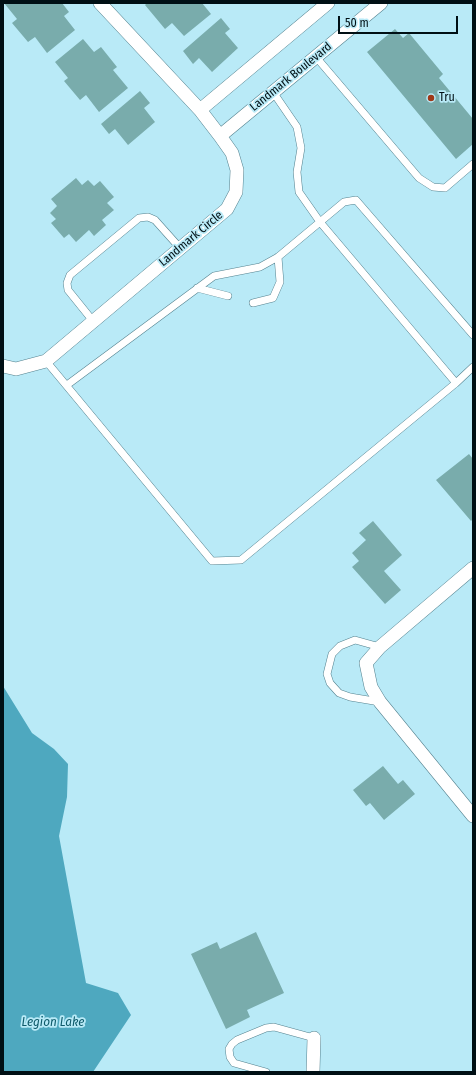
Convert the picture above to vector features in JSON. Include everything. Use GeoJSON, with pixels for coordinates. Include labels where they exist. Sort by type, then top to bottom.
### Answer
{"type":"FeatureCollection","features":[{"type":"Feature","properties":{"kind":"street","name":"Landmark Circle"},"geometry":{"type":"LineString","coordinates":[[3,366],[16,369],[46,361],[227,209],[236,192],[237,170],[232,153],[220,136],[200,110],[100,3]]}},
{"type":"Feature","properties":{"kind":"street"},"geometry":{"type":"LineString","coordinates":[[200,110],[328,3]]}},
{"type":"Feature","properties":{"kind":"street","name":"Landmark Boulevard"},"geometry":{"type":"LineString","coordinates":[[220,136],[381,3]]}},
{"type":"Feature","properties":{"kind":"street"},"geometry":{"type":"LineString","coordinates":[[473,568],[380,647],[366,663],[371,687],[380,702],[473,816]]}},
{"type":"Feature","properties":{"kind":"street"},"geometry":{"type":"LineString","coordinates":[[313,1072],[314,1038]]}},
{"type":"Feature","properties":{"kind":"lane"},"geometry":{"type":"LineString","coordinates":[[316,57],[419,178],[433,187],[445,188],[473,164]]}},
{"type":"Feature","properties":{"kind":"lane"},"geometry":{"type":"LineString","coordinates":[[273,92],[297,127],[301,148],[297,172],[299,192],[320,222],[456,383]]}},
{"type":"Feature","properties":{"kind":"lane"},"geometry":{"type":"LineString","coordinates":[[67,385],[214,276],[260,267],[278,257],[344,202],[356,200],[473,335]]}},
{"type":"Feature","properties":{"kind":"lane"},"geometry":{"type":"LineString","coordinates":[[93,321],[68,290],[67,283],[70,275],[139,218],[148,216],[155,220],[180,248]]}},
{"type":"Feature","properties":{"kind":"lane"},"geometry":{"type":"LineString","coordinates":[[254,303],[273,298],[280,282],[278,257]]}},
{"type":"Feature","properties":{"kind":"lane"},"geometry":{"type":"LineString","coordinates":[[197,288],[228,296]]}},
{"type":"Feature","properties":{"kind":"lane"},"geometry":{"type":"LineString","coordinates":[[46,361],[212,561],[241,560],[456,383],[473,367]]}},
{"type":"Feature","properties":{"kind":"lane"},"geometry":{"type":"LineString","coordinates":[[380,647],[355,640],[340,646],[332,654],[327,674],[330,683],[339,693],[350,697],[380,702]]}},
{"type":"Feature","properties":{"kind":"lane"},"geometry":{"type":"LineString","coordinates":[[266,1072],[234,1063],[230,1057],[229,1049],[232,1044],[237,1040],[266,1028],[274,1027],[314,1038]]}},
{"type":"Feature","properties":{"kind":"water","name":"Legion Lake"},"geometry":{"type":"Polygon","coordinates":[[[3,686],[32,733],[54,749],[68,764],[67,797],[59,836],[86,983],[118,993],[131,1015],[93,1072],[3,1072],[3,686]]]}},
{"type":"Feature","properties":{"kind":"building"},"geometry":{"type":"Polygon","coordinates":[[[4,3],[62,3],[69,12],[64,16],[75,30],[47,53],[35,37],[28,42],[12,23],[17,19],[4,3]]]}},
{"type":"Feature","properties":{"kind":"building"},"geometry":{"type":"Polygon","coordinates":[[[147,3],[202,3],[211,14],[184,36],[172,23],[165,29],[145,5],[147,3]]]}},
{"type":"Feature","properties":{"kind":"building"},"geometry":{"type":"Polygon","coordinates":[[[221,18],[230,29],[225,33],[238,48],[212,72],[199,58],[193,64],[183,51],[221,18]]]}},
{"type":"Feature","properties":{"kind":"building","name":"Tru"},"geometry":{"type":"Polygon","coordinates":[[[395,29],[403,38],[409,33],[443,74],[439,78],[473,119],[473,144],[456,159],[367,52],[395,29]]]}},
{"type":"Feature","properties":{"kind":"building"},"geometry":{"type":"Polygon","coordinates":[[[83,39],[94,52],[101,47],[117,67],[113,70],[128,88],[99,112],[86,95],[80,100],[64,81],[68,78],[55,62],[83,39]]]}},
{"type":"Feature","properties":{"kind":"building"},"geometry":{"type":"Polygon","coordinates":[[[140,91],[150,103],[144,108],[155,122],[128,145],[115,129],[109,134],[101,124],[140,91]]]}},
{"type":"Feature","properties":{"kind":"building"},"geometry":{"type":"Polygon","coordinates":[[[76,178],[82,185],[88,180],[94,186],[100,181],[114,197],[107,203],[114,210],[102,220],[106,225],[94,236],[89,230],[76,242],[69,234],[64,238],[51,223],[56,219],[50,213],[57,206],[51,199],[76,178]]]}},
{"type":"Feature","properties":{"kind":"building"},"geometry":{"type":"Polygon","coordinates":[[[469,454],[473,459],[473,519],[471,521],[436,480],[469,454]]]}},
{"type":"Feature","properties":{"kind":"building"},"geometry":{"type":"Polygon","coordinates":[[[373,521],[402,555],[384,571],[401,590],[385,604],[352,567],[359,561],[352,553],[366,540],[359,533],[373,521]]]}},
{"type":"Feature","properties":{"kind":"building"},"geometry":{"type":"Polygon","coordinates":[[[383,766],[398,784],[403,780],[415,794],[384,820],[370,803],[366,806],[353,790],[383,766]]]}},
{"type":"Feature","properties":{"kind":"building"},"geometry":{"type":"Polygon","coordinates":[[[256,932],[284,993],[247,1010],[250,1017],[226,1029],[191,954],[217,942],[220,949],[256,932]]]}},
{"type":"Feature","properties":{"kind":"place","name":"Tru"},"geometry":{"type":"Point","coordinates":[431,98]}}]}
